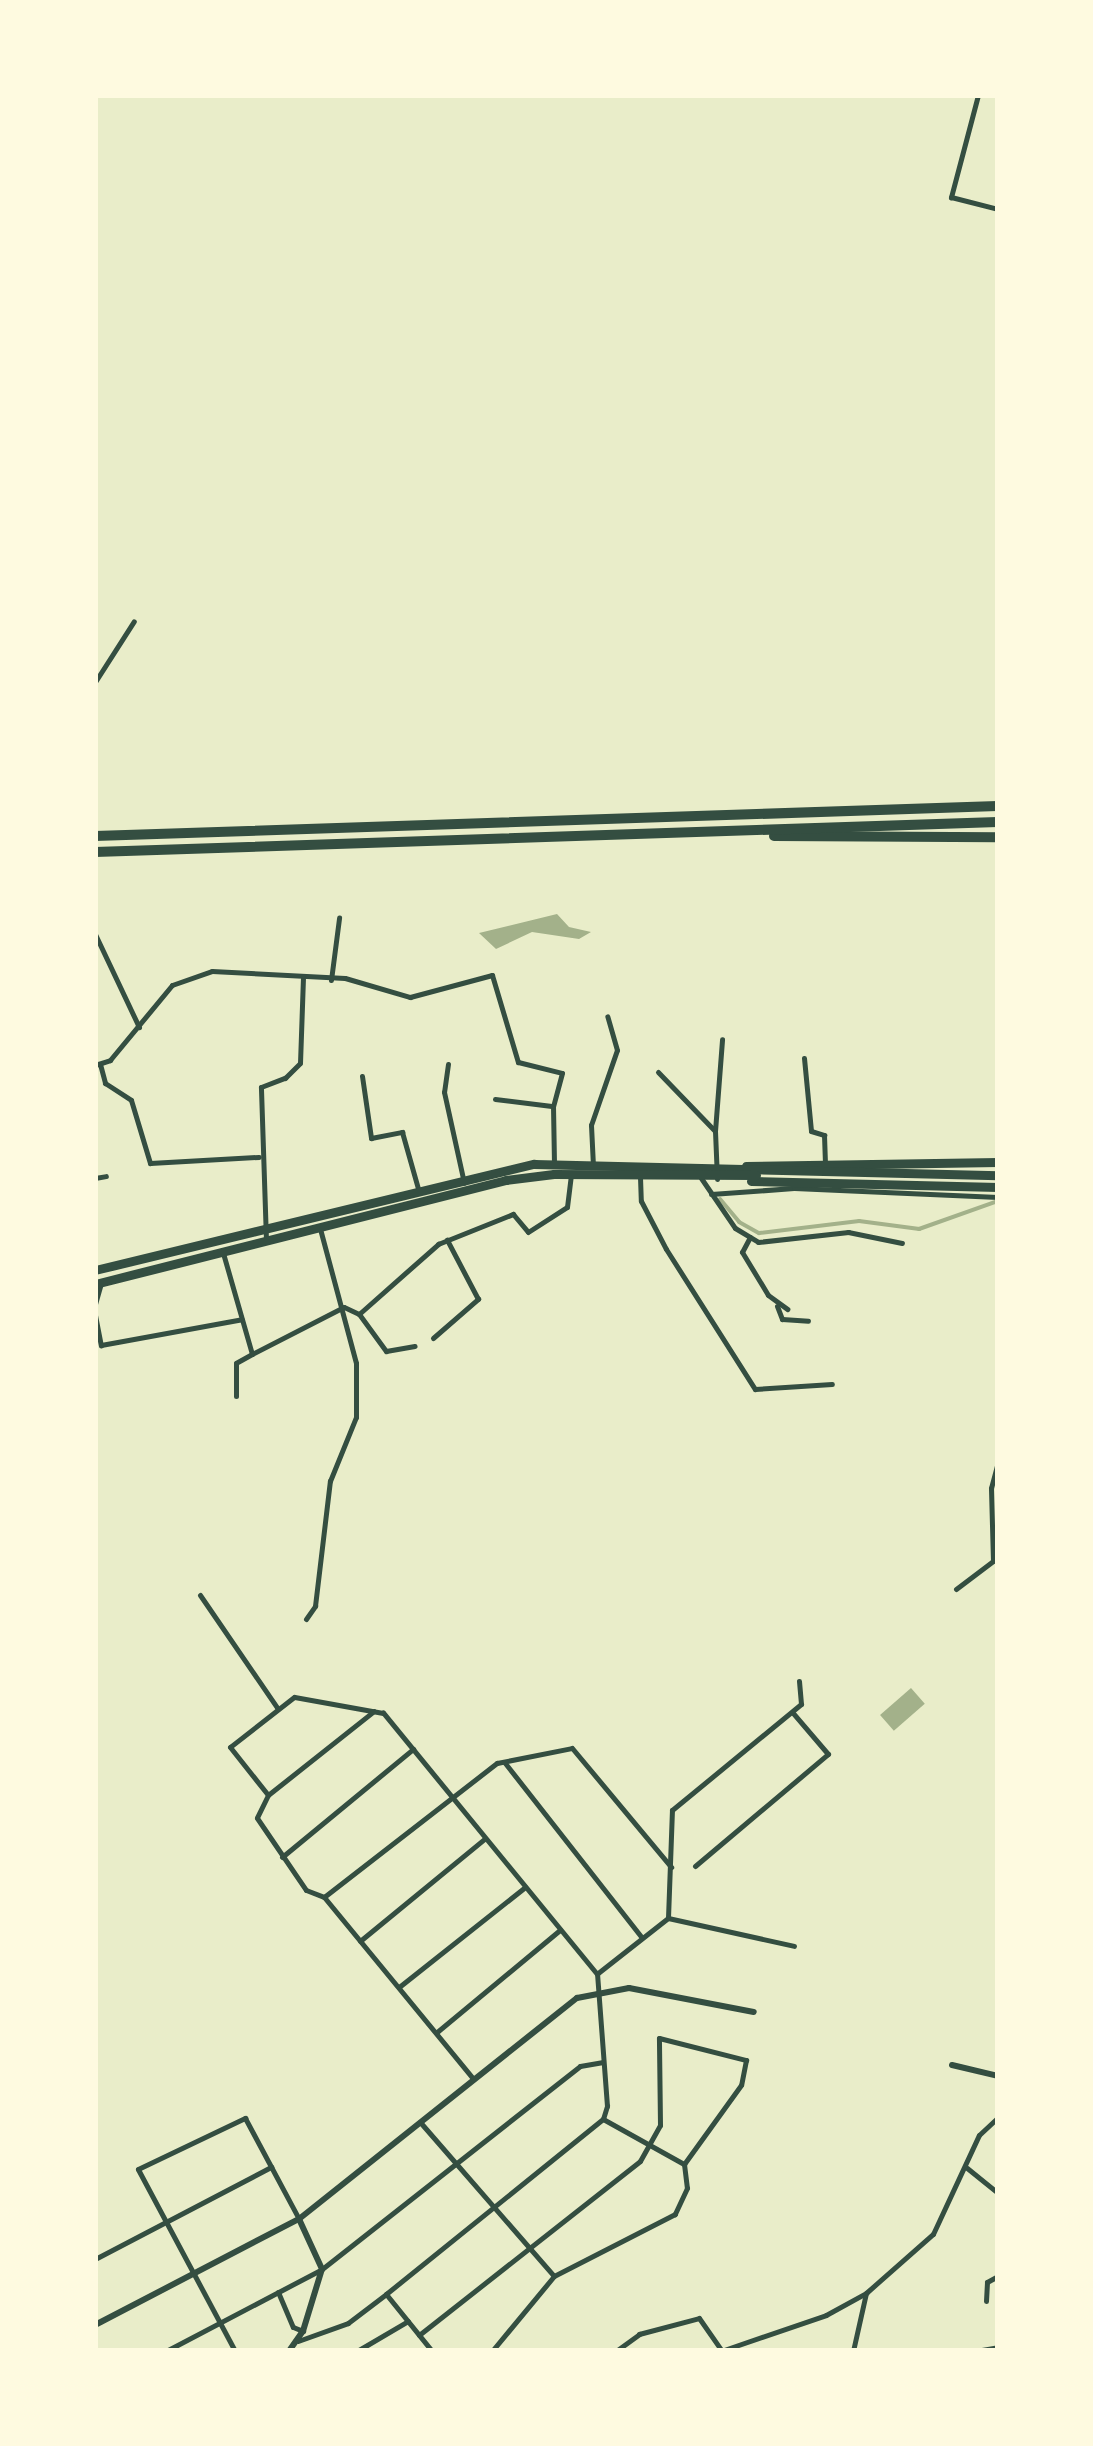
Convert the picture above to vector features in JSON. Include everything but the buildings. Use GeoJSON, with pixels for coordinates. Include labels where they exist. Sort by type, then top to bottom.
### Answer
{"type":"FeatureCollection","features":[{"type":"Feature","properties":{"kind":"highway"},"geometry":{"type":"LineString","coordinates":[[95,836],[998,806]]}},
{"type":"Feature","properties":{"kind":"highway"},"geometry":{"type":"LineString","coordinates":[[95,852],[998,822]]}},
{"type":"Feature","properties":{"kind":"highway"},"geometry":{"type":"LineString","coordinates":[[685,832],[998,837]]}},
{"type":"Feature","properties":{"kind":"main road"},"geometry":{"type":"LineString","coordinates":[[98,1284],[223,1254],[266,1237],[462,1178],[554,1162],[778,1173],[998,1175]]}},
{"type":"Feature","properties":{"kind":"main road"},"geometry":{"type":"LineString","coordinates":[[714,1167],[825,1162],[998,1162]]}},
{"type":"Feature","properties":{"kind":"main road"},"geometry":{"type":"LineString","coordinates":[[717,1179],[778,1173]]}},
{"type":"Feature","properties":{"kind":"main road"},"geometry":{"type":"LineString","coordinates":[[95,1270],[320,1230],[466,1190],[554,1174],[998,1186]]}},
{"type":"Feature","properties":{"kind":"street"},"geometry":{"type":"LineString","coordinates":[[978,95],[951,198],[998,209]]}},
{"type":"Feature","properties":{"kind":"street"},"geometry":{"type":"LineString","coordinates":[[95,682],[134,621]]}},
{"type":"Feature","properties":{"kind":"street"},"geometry":{"type":"LineString","coordinates":[[331,980],[339,918]]}},
{"type":"Feature","properties":{"kind":"street"},"geometry":{"type":"LineString","coordinates":[[95,934],[139,1027]]}},
{"type":"Feature","properties":{"kind":"street"},"geometry":{"type":"LineString","coordinates":[[259,1157],[150,1162],[132,1100],[105,1083],[97,1065],[139,1027],[172,985],[212,971],[331,980],[410,996],[492,976],[518,1062],[562,1073],[552,1106],[554,1174]]}},
{"type":"Feature","properties":{"kind":"street"},"geometry":{"type":"LineString","coordinates":[[266,1237],[259,1157],[261,1087],[285,1078],[300,1063],[303,978]]}},
{"type":"Feature","properties":{"kind":"street"},"geometry":{"type":"LineString","coordinates":[[593,1174],[591,1125],[617,1050],[607,1016]]}},
{"type":"Feature","properties":{"kind":"street"},"geometry":{"type":"LineString","coordinates":[[717,1179],[714,1130],[722,1039]]}},
{"type":"Feature","properties":{"kind":"street"},"geometry":{"type":"LineString","coordinates":[[804,1058],[811,1131],[824,1135],[825,1162]]}},
{"type":"Feature","properties":{"kind":"street"},"geometry":{"type":"LineString","coordinates":[[448,1064],[444,1092],[466,1190]]}},
{"type":"Feature","properties":{"kind":"street"},"geometry":{"type":"LineString","coordinates":[[658,1072],[714,1130]]}},
{"type":"Feature","properties":{"kind":"street"},"geometry":{"type":"LineString","coordinates":[[362,1076],[371,1138],[402,1132],[422,1201]]}},
{"type":"Feature","properties":{"kind":"street"},"geometry":{"type":"LineString","coordinates":[[495,1100],[552,1106]]}},
{"type":"Feature","properties":{"kind":"street"},"geometry":{"type":"LineString","coordinates":[[360,1314],[424,1253],[448,1240],[513,1214],[528,1232],[568,1207],[571,1174]]}},
{"type":"Feature","properties":{"kind":"street"},"geometry":{"type":"LineString","coordinates":[[95,1178],[106,1176]]}},
{"type":"Feature","properties":{"kind":"street"},"geometry":{"type":"LineString","coordinates":[[640,1176],[642,1201],[666,1249],[755,1389],[832,1384]]}},
{"type":"Feature","properties":{"kind":"street"},"geometry":{"type":"LineString","coordinates":[[700,1178],[750,1237],[771,1242],[848,1232],[902,1244]]}},
{"type":"Feature","properties":{"kind":"street"},"geometry":{"type":"LineString","coordinates":[[711,1194],[794,1188],[998,1197]]}},
{"type":"Feature","properties":{"kind":"street"},"geometry":{"type":"LineString","coordinates":[[306,1619],[315,1606],[330,1481],[356,1417],[356,1363],[344,1307],[320,1230]]}},
{"type":"Feature","properties":{"kind":"street"},"geometry":{"type":"LineString","coordinates":[[750,1237],[742,1252],[782,1319],[808,1321]]}},
{"type":"Feature","properties":{"kind":"street"},"geometry":{"type":"LineString","coordinates":[[433,1338],[478,1299],[448,1240]]}},
{"type":"Feature","properties":{"kind":"street"},"geometry":{"type":"LineString","coordinates":[[223,1254],[252,1354]]}},
{"type":"Feature","properties":{"kind":"street"},"geometry":{"type":"LineString","coordinates":[[95,1304],[98,1284]]}},
{"type":"Feature","properties":{"kind":"street"},"geometry":{"type":"LineString","coordinates":[[777,1306],[786,1309]]}},
{"type":"Feature","properties":{"kind":"street"},"geometry":{"type":"LineString","coordinates":[[344,1307],[360,1314],[386,1351],[416,1346]]}},
{"type":"Feature","properties":{"kind":"street"},"geometry":{"type":"LineString","coordinates":[[236,1396],[236,1363],[344,1307]]}},
{"type":"Feature","properties":{"kind":"street"},"geometry":{"type":"LineString","coordinates":[[95,1315],[101,1345],[242,1319]]}},
{"type":"Feature","properties":{"kind":"street"},"geometry":{"type":"LineString","coordinates":[[956,1590],[993,1560],[991,1488],[998,1461]]}},
{"type":"Feature","properties":{"kind":"street"},"geometry":{"type":"LineString","coordinates":[[200,1595],[278,1709]]}},
{"type":"Feature","properties":{"kind":"street"},"geometry":{"type":"LineString","coordinates":[[598,1974],[668,1918],[672,1810],[801,1704],[799,1681]]}},
{"type":"Feature","properties":{"kind":"street"},"geometry":{"type":"LineString","coordinates":[[268,1795],[230,1747],[294,1697],[374,1710],[413,1749],[598,1974],[604,2120]]}},
{"type":"Feature","properties":{"kind":"street"},"geometry":{"type":"LineString","coordinates":[[374,1710],[268,1795],[257,1818],[306,1890],[324,1897],[472,2078]]}},
{"type":"Feature","properties":{"kind":"street"},"geometry":{"type":"LineString","coordinates":[[695,1866],[828,1754],[792,1712]]}},
{"type":"Feature","properties":{"kind":"street"},"geometry":{"type":"LineString","coordinates":[[324,1897],[449,1794],[505,1762],[572,1748],[581,1753],[671,1867]]}},
{"type":"Feature","properties":{"kind":"street"},"geometry":{"type":"LineString","coordinates":[[282,1858],[413,1749]]}},
{"type":"Feature","properties":{"kind":"street"},"geometry":{"type":"LineString","coordinates":[[505,1762],[642,1938]]}},
{"type":"Feature","properties":{"kind":"street"},"geometry":{"type":"LineString","coordinates":[[360,1940],[484,1839]]}},
{"type":"Feature","properties":{"kind":"street"},"geometry":{"type":"LineString","coordinates":[[400,1987],[524,1887]]}},
{"type":"Feature","properties":{"kind":"street"},"geometry":{"type":"LineString","coordinates":[[668,1918],[794,1946]]}},
{"type":"Feature","properties":{"kind":"street"},"geometry":{"type":"LineString","coordinates":[[436,2032],[560,1930]]}},
{"type":"Feature","properties":{"kind":"street"},"geometry":{"type":"LineString","coordinates":[[95,2325],[299,2218],[577,1998],[600,1990],[656,1990],[754,2012]]}},
{"type":"Feature","properties":{"kind":"street"},"geometry":{"type":"LineString","coordinates":[[419,2335],[640,2162],[660,2125],[659,2038],[746,2060],[741,2085],[684,2164],[688,2188],[675,2214],[554,2276],[492,2351]]}},
{"type":"Feature","properties":{"kind":"street"},"geometry":{"type":"LineString","coordinates":[[166,2351],[322,2269],[580,2066],[603,2062]]}},
{"type":"Feature","properties":{"kind":"street"},"geometry":{"type":"LineString","coordinates":[[952,2065],[998,2076]]}},
{"type":"Feature","properties":{"kind":"street"},"geometry":{"type":"LineString","coordinates":[[616,2351],[638,2334],[700,2318],[722,2351],[826,2315],[866,2293],[933,2234],[980,2135],[998,2117]]}},
{"type":"Feature","properties":{"kind":"street"},"geometry":{"type":"LineString","coordinates":[[234,2351],[138,2169],[245,2118],[322,2269],[303,2331],[289,2351]]}},
{"type":"Feature","properties":{"kind":"street"},"geometry":{"type":"LineString","coordinates":[[604,2120],[684,2164]]}},
{"type":"Feature","properties":{"kind":"street"},"geometry":{"type":"LineString","coordinates":[[298,2341],[348,2323],[604,2120]]}},
{"type":"Feature","properties":{"kind":"street"},"geometry":{"type":"LineString","coordinates":[[420,2122],[554,2276]]}},
{"type":"Feature","properties":{"kind":"street"},"geometry":{"type":"LineString","coordinates":[[95,2259],[271,2167]]}},
{"type":"Feature","properties":{"kind":"street"},"geometry":{"type":"LineString","coordinates":[[967,2168],[998,2192]]}},
{"type":"Feature","properties":{"kind":"street"},"geometry":{"type":"LineString","coordinates":[[986,2301],[987,2282],[998,2276]]}},
{"type":"Feature","properties":{"kind":"street"},"geometry":{"type":"LineString","coordinates":[[278,2292],[292,2327],[303,2331]]}},
{"type":"Feature","properties":{"kind":"street"},"geometry":{"type":"LineString","coordinates":[[853,2351],[866,2293]]}},
{"type":"Feature","properties":{"kind":"street"},"geometry":{"type":"LineString","coordinates":[[386,2294],[432,2351]]}},
{"type":"Feature","properties":{"kind":"street"},"geometry":{"type":"LineString","coordinates":[[357,2351],[408,2321]]}},
{"type":"Feature","properties":{"kind":"street"},"geometry":{"type":"LineString","coordinates":[[976,2351],[998,2347]]}},
{"type":"Feature","properties":{"kind":"shaded area"},"geometry":{"type":"Polygon","coordinates":[[[557,914],[569,927],[591,932],[579,939],[532,932],[496,949],[479,933],[557,914]]]}},
{"type":"Feature","properties":{"kind":"shaded area"},"geometry":{"type":"Polygon","coordinates":[[[911,1688],[925,1704],[894,1731],[880,1715],[911,1688]]]}},
{"type":"Feature","properties":{"kind":"waterway"},"geometry":{"type":"LineString","coordinates":[[720,1199],[739,1222],[759,1233],[859,1221],[919,1229],[998,1201]]}}]}
